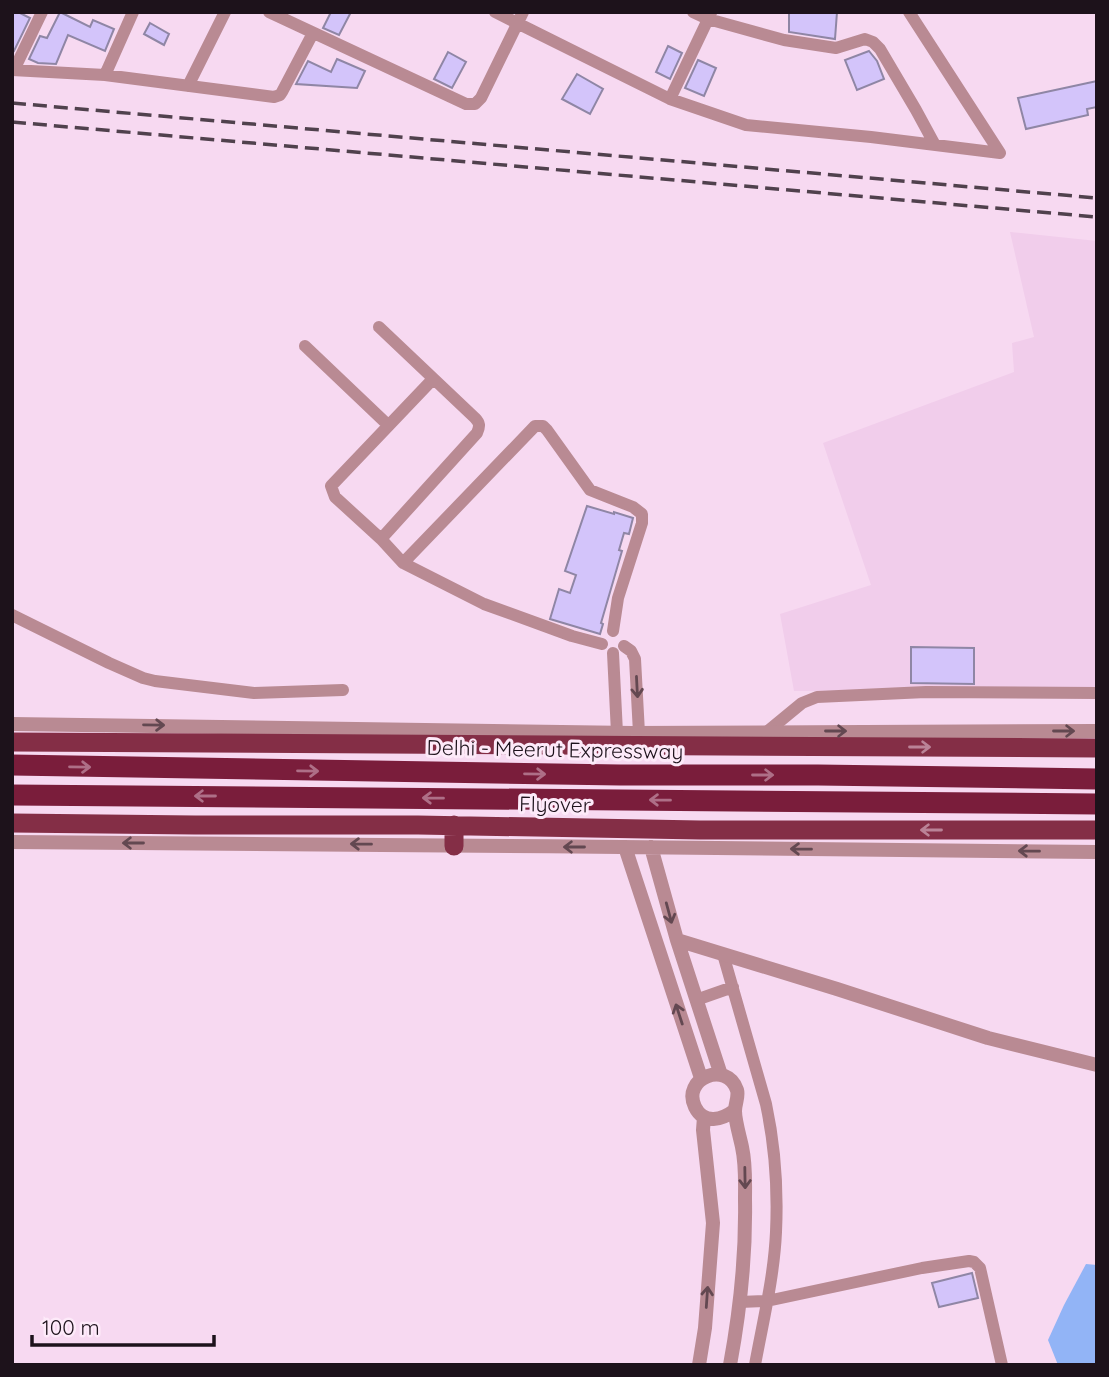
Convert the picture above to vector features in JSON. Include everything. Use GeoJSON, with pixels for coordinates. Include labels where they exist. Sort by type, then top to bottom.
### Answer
{"type":"FeatureCollection","features":[{"type":"Feature","properties":{"kind":"highway"},"geometry":{"type":"LineString","coordinates":[[369,744],[386,729]]}},
{"type":"Feature","properties":{"kind":"highway"},"geometry":{"type":"LineString","coordinates":[[12,742],[369,744],[575,739],[827,747],[1097,748]]}},
{"type":"Feature","properties":{"kind":"highway","name":"Delhi - Meerut Expressway"},"geometry":{"type":"LineString","coordinates":[[12,765],[1097,779]]}},
{"type":"Feature","properties":{"kind":"highway"},"geometry":{"type":"LineString","coordinates":[[12,795],[1097,804]]}},
{"type":"Feature","properties":{"kind":"highway","name":"Flyover"},"geometry":{"type":"LineString","coordinates":[[12,823],[454,825],[700,830],[1097,830]]}},
{"type":"Feature","properties":{"kind":"highway"},"geometry":{"type":"LineString","coordinates":[[454,825],[454,846]]}},
{"type":"Feature","properties":{"kind":"street"},"geometry":{"type":"LineString","coordinates":[[42,12],[13,70],[105,75],[274,97],[282,92],[313,33]]}},
{"type":"Feature","properties":{"kind":"street"},"geometry":{"type":"LineString","coordinates":[[105,75],[134,12]]}},
{"type":"Feature","properties":{"kind":"street"},"geometry":{"type":"LineString","coordinates":[[188,86],[225,12]]}},
{"type":"Feature","properties":{"kind":"street"},"geometry":{"type":"LineString","coordinates":[[269,12],[467,103],[475,104],[481,98],[520,18]]}},
{"type":"Feature","properties":{"kind":"street"},"geometry":{"type":"LineString","coordinates":[[495,12],[520,18],[670,99],[747,125],[1000,153],[909,12]]}},
{"type":"Feature","properties":{"kind":"street"},"geometry":{"type":"LineString","coordinates":[[694,12],[784,40],[836,48],[869,39],[880,49],[935,145]]}},
{"type":"Feature","properties":{"kind":"street"},"geometry":{"type":"LineString","coordinates":[[670,99],[710,16]]}},
{"type":"Feature","properties":{"kind":"street"},"geometry":{"type":"LineString","coordinates":[[379,327],[475,418],[480,427],[381,539]]}},
{"type":"Feature","properties":{"kind":"street"},"geometry":{"type":"LineString","coordinates":[[305,346],[388,425]]}},
{"type":"Feature","properties":{"kind":"street"},"geometry":{"type":"LineString","coordinates":[[433,379],[331,486],[335,497],[403,563],[484,604],[602,644],[608,652],[619,649],[631,651],[635,659],[639,733]]}},
{"type":"Feature","properties":{"kind":"street"},"geometry":{"type":"LineString","coordinates":[[403,563],[535,426],[543,426],[590,490],[633,507],[642,514],[642,523],[614,614],[613,631]]}},
{"type":"Feature","properties":{"kind":"street"},"geometry":{"type":"LineString","coordinates":[[12,615],[109,663],[155,681],[254,692],[343,690]]}},
{"type":"Feature","properties":{"kind":"street"},"geometry":{"type":"LineString","coordinates":[[602,644],[604,635],[613,631],[621,634],[624,640],[619,649],[617,733]]}},
{"type":"Feature","properties":{"kind":"street"},"geometry":{"type":"LineString","coordinates":[[768,732],[802,703],[817,697],[926,692],[1097,693]]}},
{"type":"Feature","properties":{"kind":"street"},"geometry":{"type":"LineString","coordinates":[[12,724],[386,729],[575,739],[617,733],[1097,731]]}},
{"type":"Feature","properties":{"kind":"street"},"geometry":{"type":"LineString","coordinates":[[12,842],[1097,852]]}},
{"type":"Feature","properties":{"kind":"street"},"geometry":{"type":"LineString","coordinates":[[625,847],[701,1079]]}},
{"type":"Feature","properties":{"kind":"street"},"geometry":{"type":"LineString","coordinates":[[651,847],[720,1075]]}},
{"type":"Feature","properties":{"kind":"street"},"geometry":{"type":"LineString","coordinates":[[677,940],[988,1038],[1097,1065]]}},
{"type":"Feature","properties":{"kind":"street"},"geometry":{"type":"LineString","coordinates":[[723,954],[766,1104],[777,1179],[776,1235],[755,1365]]}},
{"type":"Feature","properties":{"kind":"street"},"geometry":{"type":"LineString","coordinates":[[696,1000],[733,987]]}},
{"type":"Feature","properties":{"kind":"street"},"geometry":{"type":"LineString","coordinates":[[730,1365],[740,1302],[746,1227],[745,1159],[735,1111],[738,1097],[733,1083],[720,1075],[710,1074],[695,1085],[693,1103],[697,1111],[704,1116],[714,1120],[724,1118],[735,1111]]}},
{"type":"Feature","properties":{"kind":"street"},"geometry":{"type":"LineString","coordinates":[[699,1365],[705,1328],[712,1223],[704,1116]]}},
{"type":"Feature","properties":{"kind":"street"},"geometry":{"type":"LineString","coordinates":[[740,1302],[767,1301],[922,1268],[974,1262],[979,1268],[1002,1365]]}},
{"type":"Feature","properties":{"kind":"shaded area"},"geometry":{"type":"Polygon","coordinates":[[[1010,232],[1097,241],[1097,690],[794,691],[780,614],[871,585],[823,443],[1014,372],[1012,343],[1034,337],[1010,232]]]}},
{"type":"Feature","properties":{"kind":"water"},"geometry":{"type":"Polygon","coordinates":[[[1086,1264],[1097,1265],[1097,1365],[1058,1365],[1048,1340],[1086,1264]]]}},
{"type":"Feature","properties":{"kind":"building"},"geometry":{"type":"Polygon","coordinates":[[[12,12],[30,18],[14,51],[12,50],[12,12]]]}},
{"type":"Feature","properties":{"kind":"building"},"geometry":{"type":"Polygon","coordinates":[[[60,12],[90,27],[93,20],[114,29],[105,51],[68,35],[56,64],[38,63],[29,59],[40,36],[47,38],[60,12]]]}},
{"type":"Feature","properties":{"kind":"building"},"geometry":{"type":"Polygon","coordinates":[[[331,12],[351,12],[339,35],[323,28],[331,12]]]}},
{"type":"Feature","properties":{"kind":"building"},"geometry":{"type":"Polygon","coordinates":[[[789,12],[837,12],[835,39],[789,32],[789,12]]]}},
{"type":"Feature","properties":{"kind":"building"},"geometry":{"type":"Polygon","coordinates":[[[150,23],[169,34],[164,45],[144,34],[150,23]]]}},
{"type":"Feature","properties":{"kind":"building"},"geometry":{"type":"Polygon","coordinates":[[[668,46],[682,53],[670,79],[656,72],[668,46]]]}},
{"type":"Feature","properties":{"kind":"building"},"geometry":{"type":"Polygon","coordinates":[[[869,51],[877,61],[884,79],[857,90],[845,60],[869,51]]]}},
{"type":"Feature","properties":{"kind":"building"},"geometry":{"type":"Polygon","coordinates":[[[448,52],[466,62],[452,88],[434,79],[448,52]]]}},
{"type":"Feature","properties":{"kind":"building"},"geometry":{"type":"Polygon","coordinates":[[[337,59],[365,71],[357,88],[296,84],[308,61],[331,72],[337,59]]]}},
{"type":"Feature","properties":{"kind":"building"},"geometry":{"type":"Polygon","coordinates":[[[698,60],[716,68],[704,96],[685,88],[698,60]]]}},
{"type":"Feature","properties":{"kind":"building"},"geometry":{"type":"Polygon","coordinates":[[[577,74],[603,89],[590,114],[562,99],[577,74]]]}},
{"type":"Feature","properties":{"kind":"building"},"geometry":{"type":"Polygon","coordinates":[[[1097,81],[1097,107],[1087,109],[1088,115],[1026,129],[1018,98],[1097,81]]]}},
{"type":"Feature","properties":{"kind":"building"},"geometry":{"type":"Polygon","coordinates":[[[587,506],[633,518],[629,534],[624,533],[619,550],[622,551],[600,634],[550,619],[559,589],[570,593],[576,575],[565,571],[587,506]]]}},
{"type":"Feature","properties":{"kind":"building"},"geometry":{"type":"Polygon","coordinates":[[[911,647],[974,648],[974,684],[911,683],[911,647]]]}},
{"type":"Feature","properties":{"kind":"building"},"geometry":{"type":"Polygon","coordinates":[[[972,1273],[978,1298],[939,1307],[932,1283],[972,1273]]]}},
{"type":"Feature","properties":{"kind":"railway"},"geometry":{"type":"LineString","coordinates":[[12,103],[1097,198]]}},
{"type":"Feature","properties":{"kind":"railway"},"geometry":{"type":"LineString","coordinates":[[12,122],[1097,217]]}}]}
